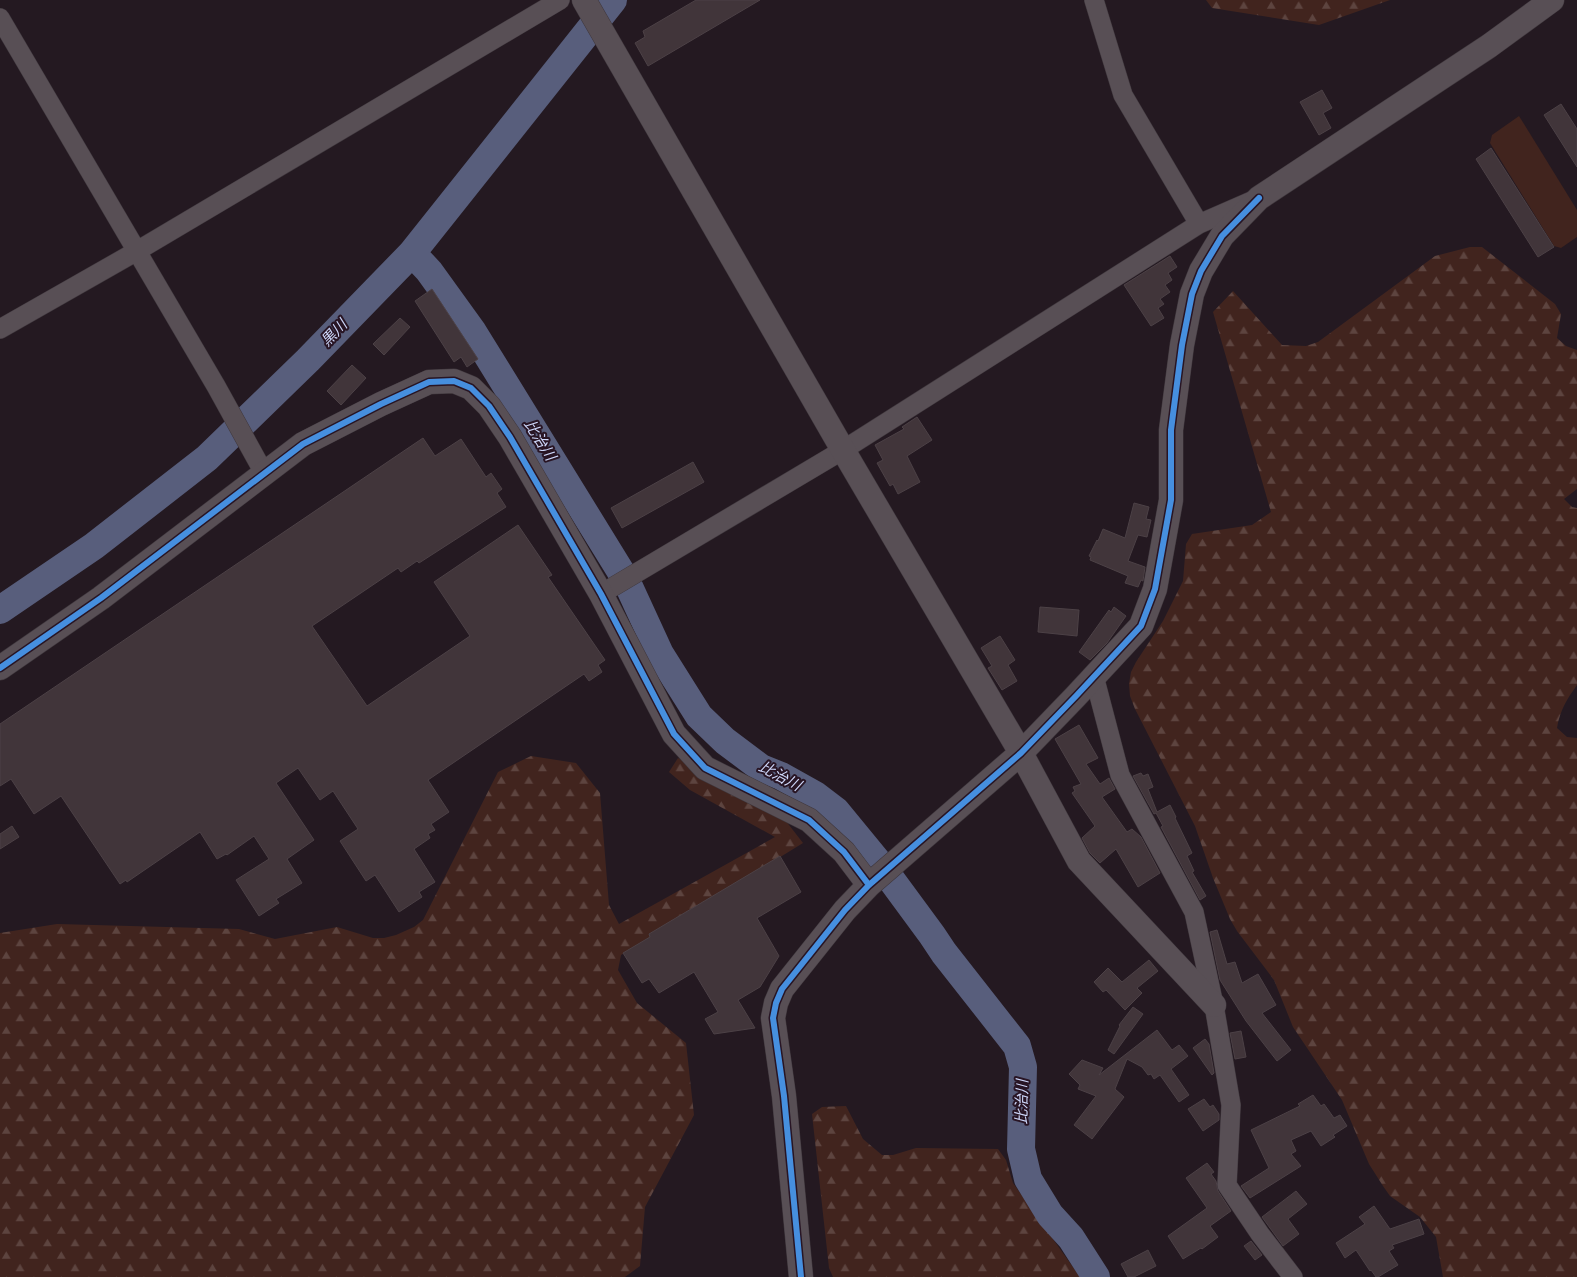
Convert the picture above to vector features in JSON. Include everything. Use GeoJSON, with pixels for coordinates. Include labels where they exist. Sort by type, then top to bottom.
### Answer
{"type":"FeatureCollection","features":[{"type":"Feature","properties":{"kind":"street"},"geometry":{"type":"LineString","coordinates":[[0,329],[137,251],[560,0]]}},
{"type":"Feature","properties":{"kind":"street"},"geometry":{"type":"LineString","coordinates":[[584,0],[843,450],[1021,754],[1079,861],[1214,1006]]}},
{"type":"Feature","properties":{"kind":"street"},"geometry":{"type":"LineString","coordinates":[[1094,0],[1122,95],[1199,224]]}},
{"type":"Feature","properties":{"kind":"street"},"geometry":{"type":"LineString","coordinates":[[601,594],[843,450],[1199,224],[1258,198],[1489,46],[1552,0]]}},
{"type":"Feature","properties":{"kind":"street"},"geometry":{"type":"LineString","coordinates":[[0,18],[216,386],[261,468]]}},
{"type":"Feature","properties":{"kind":"street"},"geometry":{"type":"LineString","coordinates":[[801,1277],[784,1096],[773,1018],[776,1003],[782,989],[845,910],[869,885],[1021,754],[1141,626],[1155,589],[1171,500],[1172,430],[1182,345],[1192,294],[1201,272],[1222,236],[1258,198]]}},
{"type":"Feature","properties":{"kind":"street"},"geometry":{"type":"LineString","coordinates":[[0,668],[101,598],[261,468],[381,404],[429,382],[454,381],[471,388],[488,406],[510,437],[601,594],[674,734],[705,768],[809,820],[844,852],[869,885]]}},
{"type":"Feature","properties":{"kind":"street"},"geometry":{"type":"LineString","coordinates":[[1094,676],[1120,775],[1194,912],[1214,1006],[1231,1105],[1227,1185],[1260,1234],[1293,1277]]}},
{"type":"Feature","properties":{"kind":"green space"},"geometry":{"type":"Polygon","coordinates":[[[1206,0],[1390,0],[1319,25],[1212,8],[1206,0]]]}},
{"type":"Feature","properties":{"kind":"green space"},"geometry":{"type":"Polygon","coordinates":[[[1519,116],[1577,210],[1577,237],[1561,248],[1554,246],[1490,143],[1492,135],[1519,116]]]}},
{"type":"Feature","properties":{"kind":"green space"},"geometry":{"type":"Polygon","coordinates":[[[1470,247],[1482,247],[1555,304],[1561,314],[1557,338],[1566,346],[1577,350],[1577,489],[1564,499],[1572,507],[1577,508],[1577,685],[1564,705],[1557,728],[1567,737],[1577,738],[1577,1277],[1443,1277],[1436,1237],[1420,1217],[1390,1196],[1383,1186],[1369,1164],[1342,1100],[1293,1027],[1274,980],[1230,919],[1195,826],[1130,696],[1131,672],[1163,621],[1183,581],[1186,544],[1192,534],[1252,525],[1271,512],[1213,312],[1233,291],[1282,345],[1306,346],[1318,342],[1435,256],[1470,247]]]}},
{"type":"Feature","properties":{"kind":"green space"},"geometry":{"type":"Polygon","coordinates":[[[531,756],[576,763],[600,793],[609,905],[619,924],[775,837],[690,790],[669,772],[678,758],[782,816],[803,843],[621,955],[618,970],[637,1003],[686,1043],[694,1115],[645,1207],[640,1266],[625,1277],[0,1277],[0,933],[57,924],[239,929],[275,939],[337,927],[373,938],[396,935],[414,927],[423,920],[498,772],[531,756]]]}},
{"type":"Feature","properties":{"kind":"green space"},"geometry":{"type":"Polygon","coordinates":[[[846,1106],[863,1139],[882,1155],[893,1155],[916,1148],[998,1149],[1006,1160],[1013,1183],[1080,1277],[833,1277],[829,1268],[812,1114],[822,1107],[846,1106]]]}},
{"type":"Feature","properties":{"kind":"building"},"geometry":{"type":"Polygon","coordinates":[[[696,0],[760,0],[648,66],[635,43],[645,37],[643,31],[696,0]]]}},
{"type":"Feature","properties":{"kind":"building"},"geometry":{"type":"Polygon","coordinates":[[[1322,90],[1332,108],[1323,113],[1331,128],[1319,135],[1300,102],[1322,90]]]}},
{"type":"Feature","properties":{"kind":"building"},"geometry":{"type":"Polygon","coordinates":[[[1561,104],[1577,129],[1577,167],[1544,115],[1561,104]]]}},
{"type":"Feature","properties":{"kind":"building"},"geometry":{"type":"Polygon","coordinates":[[[1491,148],[1554,247],[1538,257],[1476,159],[1491,148]]]}},
{"type":"Feature","properties":{"kind":"building"},"geometry":{"type":"Polygon","coordinates":[[[1170,256],[1177,267],[1168,273],[1172,280],[1165,285],[1170,292],[1160,299],[1164,304],[1158,308],[1164,318],[1151,326],[1124,285],[1170,256]]]}},
{"type":"Feature","properties":{"kind":"building"},"geometry":{"type":"Polygon","coordinates":[[[432,289],[478,359],[467,367],[461,357],[454,362],[415,301],[432,289]]]}},
{"type":"Feature","properties":{"kind":"building"},"geometry":{"type":"Polygon","coordinates":[[[400,318],[410,327],[384,355],[373,344],[400,318]]]}},
{"type":"Feature","properties":{"kind":"building"},"geometry":{"type":"Polygon","coordinates":[[[352,365],[366,378],[341,405],[327,391],[352,365]]]}},
{"type":"Feature","properties":{"kind":"building"},"geometry":{"type":"Polygon","coordinates":[[[917,417],[932,440],[907,456],[920,482],[898,494],[893,484],[890,486],[877,463],[883,460],[875,445],[904,429],[902,427],[917,417]]]}},
{"type":"Feature","properties":{"kind":"building"},"geometry":{"type":"Polygon","coordinates":[[[423,438],[435,456],[461,439],[486,477],[491,473],[502,489],[497,493],[506,507],[419,563],[417,561],[401,572],[398,568],[312,626],[367,706],[470,636],[434,582],[518,525],[552,575],[548,577],[605,660],[598,665],[602,672],[589,681],[584,674],[428,780],[449,812],[431,824],[435,830],[428,834],[430,838],[414,849],[435,882],[419,892],[422,897],[399,912],[375,875],[366,881],[340,841],[358,829],[333,791],[320,800],[298,768],[276,783],[314,840],[287,859],[302,883],[276,899],[279,903],[259,916],[236,880],[269,859],[254,836],[227,855],[217,859],[200,832],[127,882],[126,880],[120,884],[61,796],[34,814],[11,779],[0,786],[0,724],[423,438]]]}},
{"type":"Feature","properties":{"kind":"building"},"geometry":{"type":"Polygon","coordinates":[[[693,462],[704,482],[622,528],[611,508],[693,462]]]}},
{"type":"Feature","properties":{"kind":"building"},"geometry":{"type":"Polygon","coordinates":[[[1134,503],[1149,507],[1146,519],[1151,520],[1147,537],[1138,535],[1128,561],[1145,567],[1143,581],[1141,580],[1138,587],[1125,583],[1128,576],[1090,560],[1091,557],[1089,556],[1103,529],[1125,538],[1134,503]]]}},
{"type":"Feature","properties":{"kind":"building"},"geometry":{"type":"Polygon","coordinates":[[[1040,607],[1079,610],[1077,636],[1038,632],[1040,607]]]}},
{"type":"Feature","properties":{"kind":"building"},"geometry":{"type":"Polygon","coordinates":[[[1114,607],[1126,616],[1107,643],[1090,660],[1079,652],[1109,610],[1111,612],[1114,607]]]}},
{"type":"Feature","properties":{"kind":"building"},"geometry":{"type":"Polygon","coordinates":[[[1000,636],[1015,660],[1008,665],[1017,681],[1002,690],[988,668],[992,666],[981,648],[1000,636]]]}},
{"type":"Feature","properties":{"kind":"building"},"geometry":{"type":"Polygon","coordinates":[[[1079,725],[1098,758],[1086,764],[1100,784],[1109,778],[1115,789],[1102,797],[1127,832],[1132,829],[1141,837],[1160,873],[1138,887],[1116,849],[1100,863],[1090,853],[1082,838],[1095,826],[1072,793],[1075,791],[1073,787],[1081,784],[1055,739],[1079,725]]]}},
{"type":"Feature","properties":{"kind":"building"},"geometry":{"type":"Polygon","coordinates":[[[1141,773],[1143,776],[1148,774],[1153,787],[1148,789],[1157,812],[1170,805],[1176,817],[1192,853],[1187,856],[1194,871],[1192,872],[1206,896],[1200,900],[1161,827],[1163,826],[1156,813],[1154,814],[1133,776],[1141,773]]]}},
{"type":"Feature","properties":{"kind":"building"},"geometry":{"type":"Polygon","coordinates":[[[12,826],[19,837],[0,849],[0,834],[12,826]]]}},
{"type":"Feature","properties":{"kind":"building"},"geometry":{"type":"Polygon","coordinates":[[[780,856],[801,892],[757,918],[779,956],[760,987],[738,1000],[755,1028],[714,1034],[705,1019],[718,1012],[694,972],[659,993],[649,979],[642,983],[623,953],[650,937],[649,934],[780,856]]]}},
{"type":"Feature","properties":{"kind":"building"},"geometry":{"type":"Polygon","coordinates":[[[1217,930],[1227,964],[1235,962],[1242,983],[1258,974],[1276,1005],[1262,1013],[1291,1050],[1277,1061],[1246,1021],[1220,980],[1210,932],[1217,930]]]}},
{"type":"Feature","properties":{"kind":"building"},"geometry":{"type":"Polygon","coordinates":[[[1149,960],[1158,971],[1137,988],[1142,993],[1125,1010],[1106,990],[1103,992],[1094,982],[1108,968],[1122,982],[1149,960]]]}},
{"type":"Feature","properties":{"kind":"building"},"geometry":{"type":"Polygon","coordinates":[[[1133,1007],[1143,1014],[1114,1054],[1108,1050],[1119,1025],[1133,1007]]]}},
{"type":"Feature","properties":{"kind":"building"},"geometry":{"type":"Polygon","coordinates":[[[1157,1030],[1172,1050],[1179,1045],[1188,1056],[1171,1069],[1189,1095],[1179,1102],[1160,1075],[1154,1079],[1142,1067],[1127,1059],[1115,1089],[1124,1097],[1092,1139],[1074,1125],[1096,1096],[1078,1089],[1080,1085],[1069,1074],[1082,1060],[1103,1068],[1099,1075],[1157,1030]]]}},
{"type":"Feature","properties":{"kind":"building"},"geometry":{"type":"Polygon","coordinates":[[[1241,1031],[1246,1057],[1235,1059],[1230,1033],[1241,1031]]]}},
{"type":"Feature","properties":{"kind":"building"},"geometry":{"type":"Polygon","coordinates":[[[1205,1039],[1209,1044],[1214,1073],[1212,1075],[1193,1048],[1205,1039]]]}},
{"type":"Feature","properties":{"kind":"building"},"geometry":{"type":"Polygon","coordinates":[[[1313,1095],[1321,1106],[1324,1104],[1334,1118],[1340,1115],[1347,1126],[1321,1146],[1311,1131],[1291,1140],[1296,1151],[1291,1154],[1301,1166],[1250,1198],[1241,1186],[1269,1168],[1251,1130],[1300,1106],[1298,1104],[1313,1095]]]}},
{"type":"Feature","properties":{"kind":"building"},"geometry":{"type":"Polygon","coordinates":[[[1204,1099],[1210,1107],[1213,1105],[1219,1114],[1219,1120],[1203,1131],[1188,1109],[1204,1099]]]}},
{"type":"Feature","properties":{"kind":"building"},"geometry":{"type":"Polygon","coordinates":[[[1207,1163],[1214,1172],[1211,1174],[1216,1181],[1218,1191],[1231,1211],[1210,1226],[1218,1237],[1202,1249],[1183,1259],[1168,1236],[1207,1208],[1186,1178],[1207,1163]]]}},
{"type":"Feature","properties":{"kind":"building"},"geometry":{"type":"Polygon","coordinates":[[[1296,1191],[1307,1204],[1288,1219],[1299,1234],[1283,1246],[1262,1217],[1296,1191]]]}},
{"type":"Feature","properties":{"kind":"building"},"geometry":{"type":"Polygon","coordinates":[[[1374,1206],[1390,1229],[1419,1219],[1424,1234],[1392,1245],[1394,1248],[1389,1251],[1398,1265],[1378,1277],[1370,1271],[1356,1250],[1345,1258],[1336,1243],[1365,1224],[1359,1217],[1374,1206]]]}},
{"type":"Feature","properties":{"kind":"building"},"geometry":{"type":"Polygon","coordinates":[[[1251,1241],[1262,1255],[1255,1260],[1244,1246],[1251,1241]]]}},
{"type":"Feature","properties":{"kind":"building"},"geometry":{"type":"Polygon","coordinates":[[[1148,1250],[1156,1266],[1134,1277],[1128,1277],[1121,1264],[1148,1250]]]}},
{"type":"Feature","properties":{"kind":"waterway","name":"黒川"},"geometry":{"type":"LineString","coordinates":[[0,610],[94,546],[207,458],[308,360],[412,253],[613,0]]}},
{"type":"Feature","properties":{"kind":"waterway","name":"比治川"},"geometry":{"type":"LineString","coordinates":[[412,253],[429,271],[473,332],[626,580],[660,654],[699,716],[725,741],[761,768],[781,776],[815,795],[836,811],[882,867],[944,953],[1017,1046],[1023,1067],[1021,1149],[1028,1179],[1050,1215],[1071,1238],[1096,1277]]}},
{"type":"Feature","properties":{"kind":"cycle path"},"geometry":{"type":"LineString","coordinates":[[801,1277],[784,1096],[773,1018],[776,1003],[782,989],[845,910],[869,885],[1021,753],[1141,626],[1155,589],[1171,500],[1171,430],[1182,345],[1192,294],[1201,271],[1222,236],[1259,198]]}},
{"type":"Feature","properties":{"kind":"cycle path"},"geometry":{"type":"LineString","coordinates":[[0,668],[101,598],[303,444],[429,382],[454,381],[471,388],[489,406],[510,437],[601,594],[674,734],[705,768],[809,820],[844,852],[869,885]]}}]}
